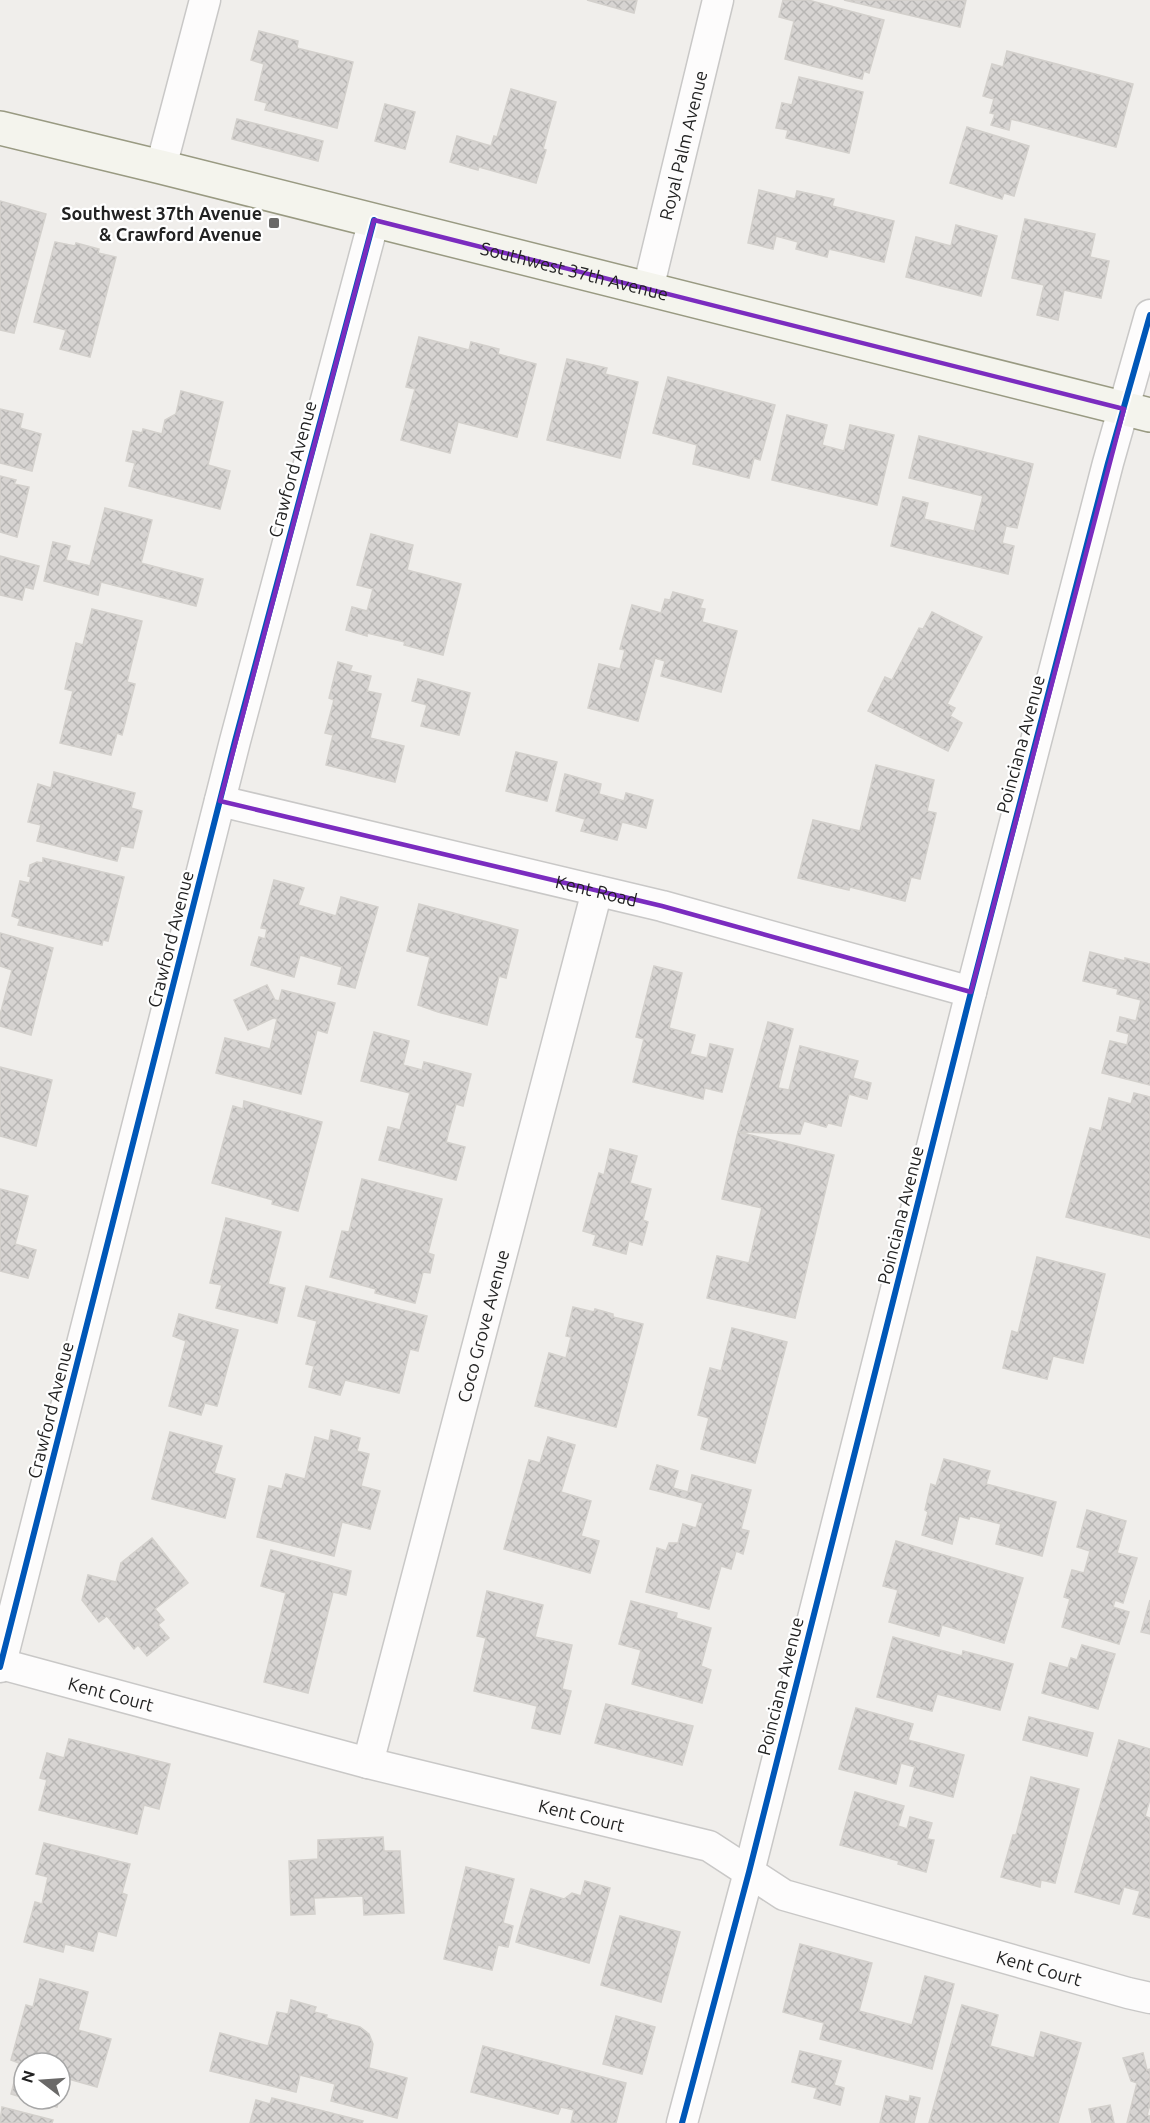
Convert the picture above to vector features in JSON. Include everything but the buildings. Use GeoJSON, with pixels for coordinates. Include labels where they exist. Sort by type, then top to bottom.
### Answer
{"type":"FeatureCollection","features":[{"type":"Feature","properties":{"kind":"main road","name":"Southwest 37th Avenue"},"geometry":{"type":"LineString","coordinates":[[0,128],[1137,412]]}},
{"type":"Feature","properties":{"kind":"street"},"geometry":{"type":"LineString","coordinates":[[160,167],[205,0]]}},
{"type":"Feature","properties":{"kind":"street","name":"Royal Palm Avenue"},"geometry":{"type":"LineString","coordinates":[[648,289],[718,0]]}},
{"type":"Feature","properties":{"kind":"street","name":"Crawford Avenue"},"geometry":{"type":"LineString","coordinates":[[0,1666],[220,801],[374,220]]}},
{"type":"Feature","properties":{"kind":"street","name":"Poinciana Avenue"},"geometry":{"type":"LineString","coordinates":[[682,2123],[749,1872],[971,992],[1108,463],[1137,412],[1150,315]]}},
{"type":"Feature","properties":{"kind":"street","name":"Kent Road"},"geometry":{"type":"LineString","coordinates":[[220,801],[673,909],[971,992]]}},
{"type":"Feature","properties":{"kind":"street","name":"Coco Grove Avenue"},"geometry":{"type":"LineString","coordinates":[[368,1763],[597,891]]}},
{"type":"Feature","properties":{"kind":"street","name":"Kent Court"},"geometry":{"type":"LineString","coordinates":[[0,1666],[368,1763],[709,1846],[784,1895],[1128,1994],[1150,1998]]}},
{"type":"Feature","properties":{"kind":"highlighted area"},"geometry":{"type":"Polygon","coordinates":[[[374,220],[1124,409],[971,992],[662,906],[220,801],[374,220]]]}},
{"type":"Feature","properties":{"kind":"cycle path"},"geometry":{"type":"LineString","coordinates":[[0,1667],[235,741],[374,220]]}},
{"type":"Feature","properties":{"kind":"cycle path"},"geometry":{"type":"LineString","coordinates":[[682,2123],[749,1872],[971,992],[1108,463],[1150,315]]}},
{"type":"Feature","properties":{"kind":"place","name":"Southwest 37th Avenue & Crawford Avenue"},"geometry":{"type":"Point","coordinates":[274,223]}}]}
